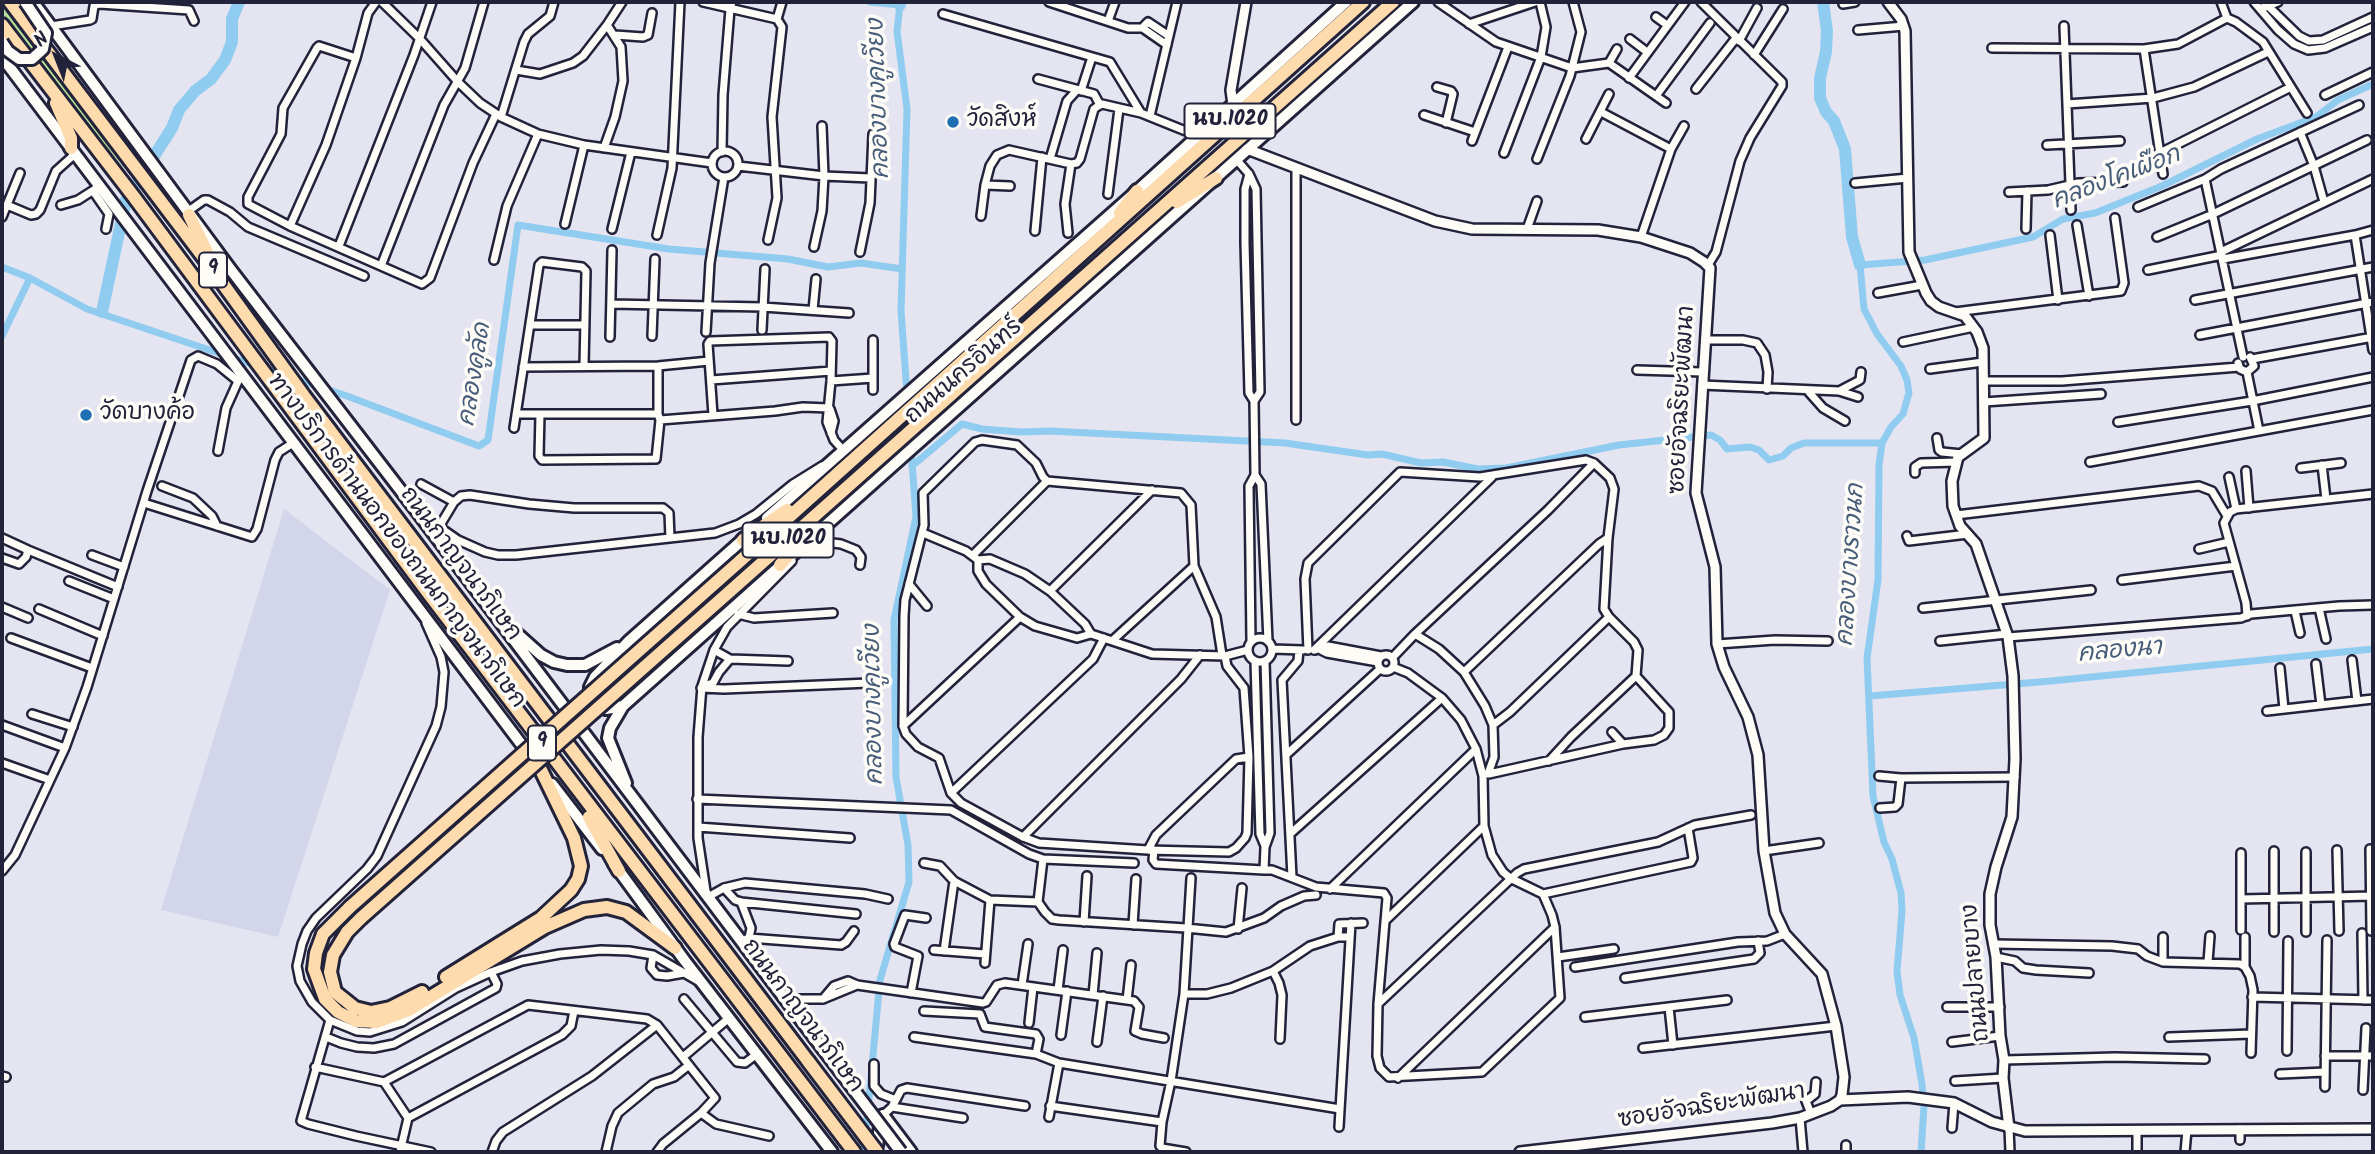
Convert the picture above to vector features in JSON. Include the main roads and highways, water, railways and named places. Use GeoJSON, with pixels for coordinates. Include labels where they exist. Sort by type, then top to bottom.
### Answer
{"type":"FeatureCollection","features":[{"type":"Feature","properties":{"kind":"main road","name":"ถนนกาญจนาภิเษก"},"geometry":{"type":"LineString","coordinates":[[10,2],[210,266],[304,396],[877,1152]]}},
{"type":"Feature","properties":{"kind":"main road"},"geometry":{"type":"LineString","coordinates":[[2,42],[8,51],[19,59],[32,59],[44,50],[46,33],[25,2]]}},
{"type":"Feature","properties":{"kind":"main road"},"geometry":{"type":"LineString","coordinates":[[33,2],[188,213],[707,896],[746,940],[785,999],[901,1152]]}},
{"type":"Feature","properties":{"kind":"main road","name":"ถนนนครอินทร์"},"geometry":{"type":"LineString","coordinates":[[743,540],[1346,2]]}},
{"type":"Feature","properties":{"kind":"main road","name":"ถนนนครอินทร์"},"geometry":{"type":"LineString","coordinates":[[675,948],[626,912],[607,907],[584,910],[545,926],[409,1010],[389,1020],[377,1022],[356,1021],[338,1012],[325,999],[314,969],[323,934],[350,907],[1363,2]]}},
{"type":"Feature","properties":{"kind":"main road","name":"ถนนนครอินทร์"},"geometry":{"type":"LineString","coordinates":[[541,770],[579,852],[581,866],[578,879],[571,890],[541,918],[411,999],[371,1012],[347,1003],[335,992],[330,964],[338,944],[360,918],[1393,2]]}},
{"type":"Feature","properties":{"kind":"main road","name":"ถนนนครอินทร์"},"geometry":{"type":"LineString","coordinates":[[635,801],[607,738],[623,706],[1413,2]]}},
{"type":"Feature","properties":{"kind":"main road","name":"ถนนกาญจนาภิเษก"},"geometry":{"type":"LineString","coordinates":[[2,25],[854,1152]]}},
{"type":"Feature","properties":{"kind":"main road","name":"ทางบริการด้านนอกของถนนกาญจนาภิเษก"},"geometry":{"type":"LineString","coordinates":[[2,57],[73,151],[97,189],[111,200],[240,375],[832,1152]]}},
{"type":"Feature","properties":{"kind":"main road"},"geometry":{"type":"LineString","coordinates":[[55,95],[73,151]]}},
{"type":"Feature","properties":{"kind":"main road"},"geometry":{"type":"LineString","coordinates":[[1150,218],[1216,178]]}},
{"type":"Feature","properties":{"kind":"main road"},"geometry":{"type":"LineString","coordinates":[[1098,241],[1137,191]]}},
{"type":"Feature","properties":{"kind":"main road"},"geometry":{"type":"LineString","coordinates":[[188,213],[209,257],[210,266]]}},
{"type":"Feature","properties":{"kind":"main road"},"geometry":{"type":"LineString","coordinates":[[743,540],[828,482]]}},
{"type":"Feature","properties":{"kind":"main road"},"geometry":{"type":"LineString","coordinates":[[780,565],[839,494]]}},
{"type":"Feature","properties":{"kind":"main road","name":"นบ.1020"},"geometry":{"type":"LineString","coordinates":[[623,706],[614,709],[602,708],[592,697],[590,687],[595,677],[629,641],[743,540]]}},
{"type":"Feature","properties":{"kind":"main road","name":"นบ.1020"},"geometry":{"type":"LineString","coordinates":[[491,609],[534,649],[554,662],[585,665],[606,656],[629,641]]}},
{"type":"Feature","properties":{"kind":"main road"},"geometry":{"type":"LineString","coordinates":[[578,790],[619,872]]}},
{"type":"Feature","properties":{"kind":"main road"},"geometry":{"type":"LineString","coordinates":[[877,1152],[883,1115],[911,1152]]}},
{"type":"Feature","properties":{"kind":"waterway"},"geometry":{"type":"LineString","coordinates":[[102,312],[126,200],[172,128],[179,110],[195,91],[211,79],[225,60],[232,42],[232,19],[239,2]]}},
{"type":"Feature","properties":{"kind":"waterway","name":"คลองบางคูเวียง"},"geometry":{"type":"LineString","coordinates":[[864,1152],[880,980],[909,882],[908,845],[896,777],[894,620],[916,517],[901,311],[907,109],[897,31],[900,5],[870,2]]}},
{"type":"Feature","properties":{"kind":"waterway","name":"คลองบางราวนก"},"geometry":{"type":"LineString","coordinates":[[1823,2],[1827,31],[1820,98],[1826,112],[1834,121],[1845,149],[1852,237],[1860,265]]}},
{"type":"Feature","properties":{"kind":"waterway","name":"คลองบางราวนก"},"geometry":{"type":"LineString","coordinates":[[1921,1152],[1924,1106],[1922,1084],[1914,1038],[1900,995],[1897,971],[1901,893],[1892,859],[1884,842],[1873,796],[1867,658],[1878,580],[1879,465],[1882,443],[1903,414],[1909,393],[1901,366],[1877,334],[1864,309],[1860,265],[1925,260],[2033,237],[2063,219],[2095,213],[2162,186],[2257,139],[2316,117],[2338,100],[2373,84]]}},
{"type":"Feature","properties":{"kind":"waterway","name":"คลองคูลัด"},"geometry":{"type":"LineString","coordinates":[[2,267],[30,278],[87,309],[347,396],[479,446],[488,440],[518,225],[669,249],[788,259],[828,267],[861,263],[902,269]]}},
{"type":"Feature","properties":{"kind":"waterway"},"geometry":{"type":"LineString","coordinates":[[2,336],[30,278]]}},
{"type":"Feature","properties":{"kind":"waterway"},"geometry":{"type":"LineString","coordinates":[[912,466],[962,424],[982,429],[1021,432],[1050,431],[1285,443],[1368,455],[1382,454],[1421,463],[1443,462],[1478,469],[1506,468],[1619,445],[1711,435],[1720,440],[1727,449],[1750,447],[1759,450],[1769,460],[1783,456],[1791,448],[1804,443],[1882,443]]}},
{"type":"Feature","properties":{"kind":"waterway","name":"คลองนา"},"geometry":{"type":"LineString","coordinates":[[1870,696],[2373,649]]}},
{"type":"Feature","properties":{"kind":"place","name":"วัดสิงห์"},"geometry":{"type":"Point","coordinates":[953,122]}},
{"type":"Feature","properties":{"kind":"place","name":"วัดบางค้อ"},"geometry":{"type":"Point","coordinates":[86,415]}},
{"type":"Feature","properties":{"kind":"water label","name":"คลองโคเผือก"},"geometry":{"type":"Point","coordinates":[2117,180]}}]}
